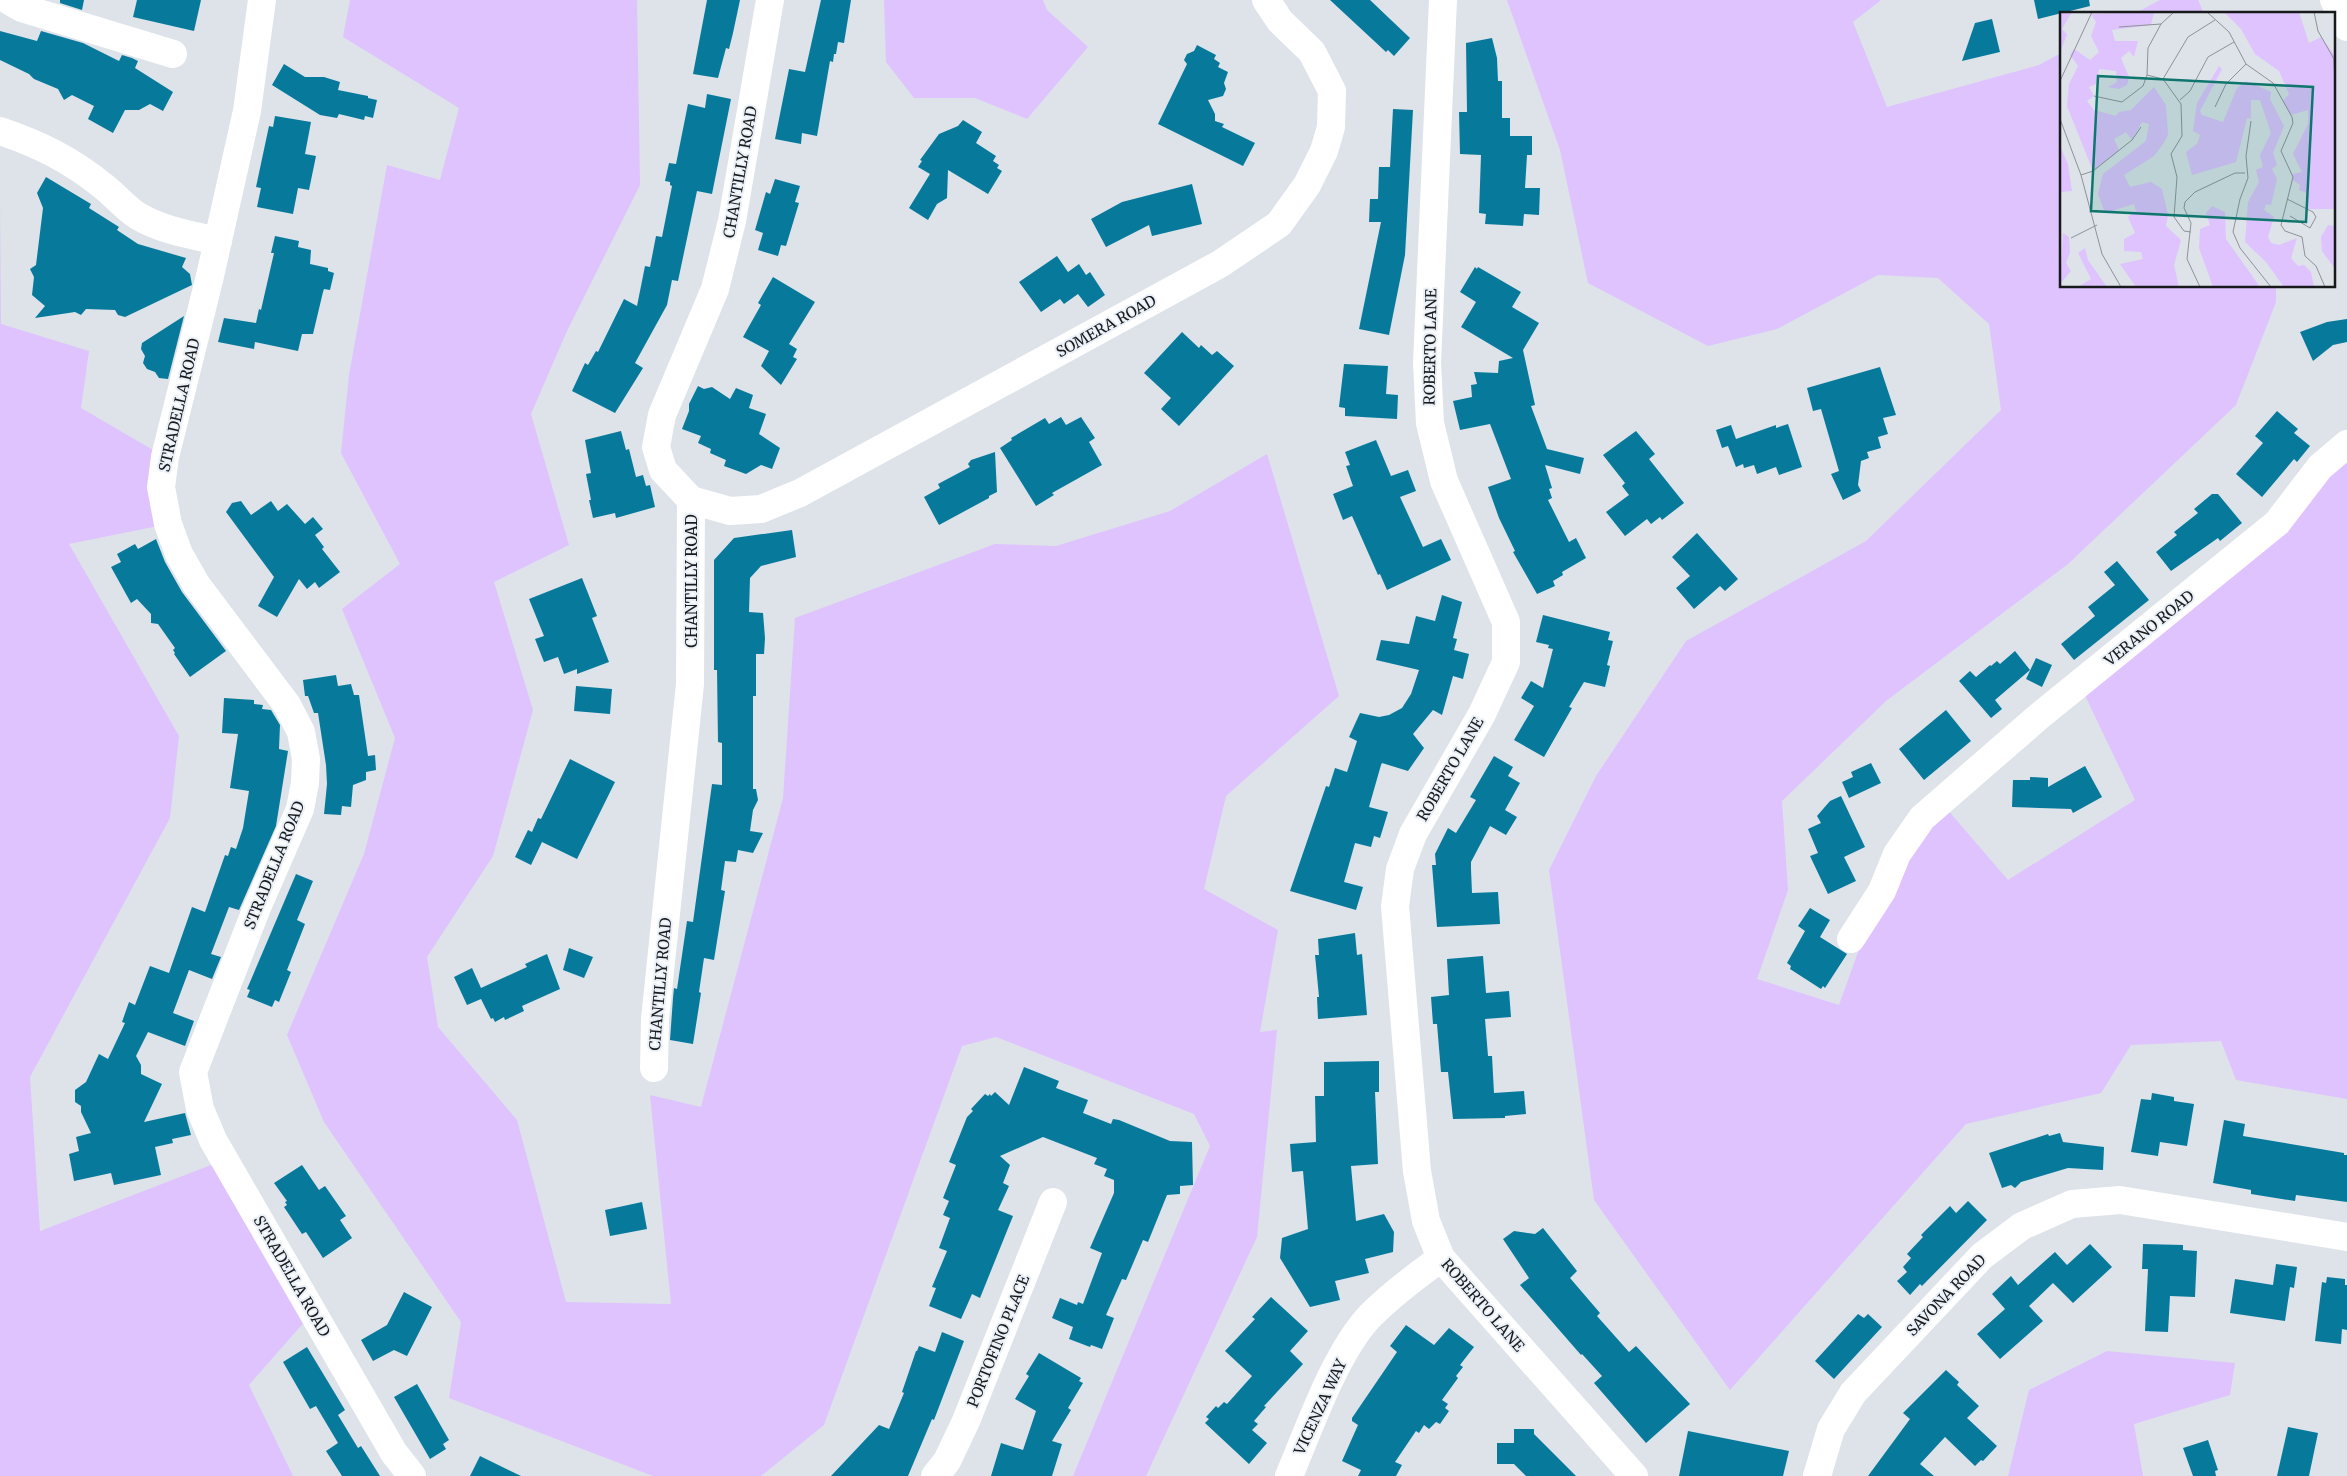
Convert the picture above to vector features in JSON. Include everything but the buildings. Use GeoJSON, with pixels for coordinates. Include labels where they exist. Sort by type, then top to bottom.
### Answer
{"type":"FeatureCollection","features":[{"type":"Feature","properties":{"kind":"street"},"geometry":{"type":"LineString","coordinates":[[8,0],[22,8],[174,54]]}},
{"type":"Feature","properties":{"kind":"street","name":"STRADELLA ROAD"},"geometry":{"type":"LineString","coordinates":[[262,0],[247,111],[218,240],[165,457],[161,486],[168,524],[179,554],[196,584],[287,705],[301,732],[306,759],[305,783],[300,809],[256,910],[194,1072],[200,1109],[213,1140],[394,1452],[412,1476]]}},
{"type":"Feature","properties":{"kind":"street","name":"CHANTILLY ROAD"},"geometry":{"type":"LineString","coordinates":[[654,1068],[655,1019],[690,684],[691,500],[663,470],[656,447],[662,415],[715,289],[732,221],[770,0]]}},
{"type":"Feature","properties":{"kind":"street","name":"SOMERA ROAD"},"geometry":{"type":"LineString","coordinates":[[691,500],[730,511],[761,509],[800,493],[1220,264],[1279,224],[1307,185],[1324,151],[1331,127],[1332,91],[1312,52],[1280,21],[1266,0]]}},
{"type":"Feature","properties":{"kind":"street","name":"ROBERTO LANE"},"geometry":{"type":"LineString","coordinates":[[1443,0],[1427,363],[1430,423],[1444,481],[1506,622],[1506,662],[1482,714],[1412,834],[1400,869],[1396,906],[1417,1170],[1426,1221],[1441,1258],[1634,1476]]}},
{"type":"Feature","properties":{"kind":"street"},"geometry":{"type":"LineString","coordinates":[[2334,0],[2347,26]]}},
{"type":"Feature","properties":{"kind":"street"},"geometry":{"type":"LineString","coordinates":[[0,130],[35,142],[65,158],[104,186],[138,216],[176,231],[218,240]]}},
{"type":"Feature","properties":{"kind":"street","name":"VERANO ROAD"},"geometry":{"type":"LineString","coordinates":[[1851,939],[1882,891],[1897,854],[1922,818],[2037,718],[2277,523],[2320,467],[2347,444]]}},
{"type":"Feature","properties":{"kind":"street","name":"SAVONA ROAD"},"geometry":{"type":"LineString","coordinates":[[1816,1476],[1831,1428],[1853,1393],[1982,1256],[2022,1226],[2072,1204],[2120,1200],[2347,1237]]}},
{"type":"Feature","properties":{"kind":"street","name":"PORTOFINO PLACE"},"geometry":{"type":"LineString","coordinates":[[935,1476],[947,1461],[966,1421],[1053,1202]]}},
{"type":"Feature","properties":{"kind":"street","name":"VICENZA WAY"},"geometry":{"type":"LineString","coordinates":[[1289,1476],[1339,1361],[1369,1317],[1408,1282],[1441,1258]]}},
{"type":"Feature","properties":{"kind":"shaded area"},"geometry":{"type":"Polygon","coordinates":[[[350,0],[637,0],[640,185],[567,331],[531,414],[569,545],[494,582],[533,710],[493,856],[427,957],[438,1027],[517,1120],[566,1302],[671,1304],[650,1095],[701,1107],[783,798],[795,618],[995,544],[1056,546],[1170,511],[1267,454],[1339,696],[1226,796],[1204,889],[1278,930],[1260,1032],[1277,1030],[1257,1237],[1146,1476],[1073,1476],[1210,1146],[1194,1114],[996,1037],[962,1046],[824,1425],[761,1476],[653,1476],[449,1398],[461,1322],[324,1122],[287,1035],[364,854],[395,738],[342,609],[400,564],[341,453],[349,375],[387,165],[440,180],[459,108],[343,37],[350,0]]]}},
{"type":"Feature","properties":{"kind":"shaded area"},"geometry":{"type":"Polygon","coordinates":[[[884,0],[1043,0],[1047,10],[1088,47],[1027,119],[975,98],[914,98],[886,62],[884,0]]]}},
{"type":"Feature","properties":{"kind":"shaded area"},"geometry":{"type":"Polygon","coordinates":[[[1507,0],[1881,0],[1853,22],[1887,107],[2039,65],[2060,54],[2060,288],[2276,288],[2276,302],[2236,405],[2068,564],[1886,701],[1782,801],[1788,890],[1757,979],[1839,1005],[1870,919],[1940,801],[2008,880],[2135,800],[2079,683],[2347,444],[2347,1099],[2236,1080],[2221,1041],[2131,1045],[2101,1093],[1966,1124],[1730,1390],[1594,1200],[1549,870],[1596,776],[1686,641],[1866,541],[2001,410],[1989,324],[1938,278],[1878,275],[1777,329],[1708,346],[1588,283],[1560,150],[1507,0]]]}},
{"type":"Feature","properties":{"kind":"shaded area"},"geometry":{"type":"Polygon","coordinates":[[[2160,0],[2198,0],[2203,12],[2138,12],[2160,0]]]}},
{"type":"Feature","properties":{"kind":"shaded area"},"geometry":{"type":"Polygon","coordinates":[[[0,199],[1,324],[89,351],[81,408],[165,457],[168,524],[69,544],[179,736],[170,818],[30,1077],[40,1231],[224,1160],[313,1312],[249,1385],[293,1476],[0,1476],[0,199]]]}},
{"type":"Feature","properties":{"kind":"shaded area"},"geometry":{"type":"Polygon","coordinates":[[[2107,1351],[2235,1363],[2230,1395],[2134,1424],[2143,1476],[2008,1476],[2029,1390],[2107,1351]]]}}]}
